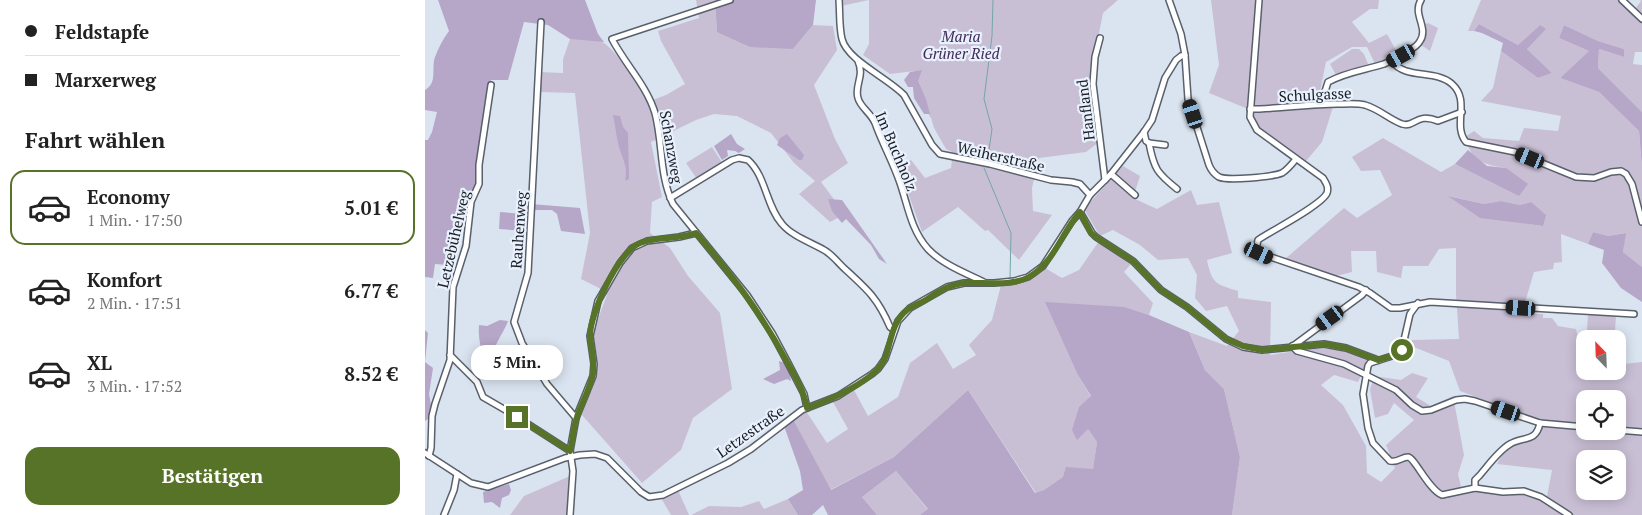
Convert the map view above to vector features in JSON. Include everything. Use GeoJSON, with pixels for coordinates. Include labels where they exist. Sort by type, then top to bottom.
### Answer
{"type":"FeatureCollection","features":[{"type":"Feature","properties":{"kind":"street","name":"Schanzweg"},"geometry":{"type":"LineString","coordinates":[[730,0],[612,39],[635,75],[654,112],[659,131],[664,183],[670,198],[747,295],[772,333],[804,394],[807,408]]}},
{"type":"Feature","properties":{"kind":"street"},"geometry":{"type":"LineString","coordinates":[[839,0],[842,40],[848,51],[858,60]]}},
{"type":"Feature","properties":{"kind":"street"},"geometry":{"type":"LineString","coordinates":[[1169,0],[1180,29],[1185,55],[1188,99],[1209,165],[1217,176],[1229,179],[1275,174],[1285,170],[1295,159]]}},
{"type":"Feature","properties":{"kind":"street"},"geometry":{"type":"LineString","coordinates":[[1259,0],[1250,117],[1257,130],[1323,178],[1328,190],[1320,201],[1258,240],[1255,249],[1259,253],[1366,290],[1391,308],[1430,302],[1634,314]]}},
{"type":"Feature","properties":{"kind":"street"},"geometry":{"type":"LineString","coordinates":[[1321,104],[1328,82],[1338,76],[1392,60],[1415,48],[1421,41],[1422,35],[1418,14],[1418,5],[1421,0]]}},
{"type":"Feature","properties":{"kind":"street"},"geometry":{"type":"LineString","coordinates":[[1622,0],[1642,18]]}},
{"type":"Feature","properties":{"kind":"street","name":"Rauhenweg"},"geometry":{"type":"LineString","coordinates":[[541,22],[528,273],[514,322],[522,343],[547,384],[576,418]]}},
{"type":"Feature","properties":{"kind":"street","name":"Hanfland"},"geometry":{"type":"LineString","coordinates":[[1100,38],[1095,57],[1093,88],[1102,143],[1103,177],[1105,180]]}},
{"type":"Feature","properties":{"kind":"street","name":"Letzestraße"},"geometry":{"type":"LineString","coordinates":[[427,454],[471,483],[488,487],[571,454],[589,454],[607,458],[641,492],[649,497],[658,497],[734,460],[807,408],[837,396],[878,369],[885,359],[894,330],[905,312],[947,287],[964,283],[1014,281],[1028,278],[1043,266],[1090,195],[1111,174],[1144,132],[1152,120],[1165,78],[1176,60],[1185,55]]}},
{"type":"Feature","properties":{"kind":"street","name":"Weiherstraße"},"geometry":{"type":"LineString","coordinates":[[858,60],[898,88],[904,95],[932,145],[940,154],[990,164],[1051,180],[1073,182],[1080,184],[1090,195]]}},
{"type":"Feature","properties":{"kind":"street","name":"Im Buchholz"},"geometry":{"type":"LineString","coordinates":[[858,60],[861,68],[858,98],[873,119],[899,181],[909,215],[921,239],[928,249],[950,265],[987,283]]}},
{"type":"Feature","properties":{"kind":"street"},"geometry":{"type":"LineString","coordinates":[[1392,60],[1395,65],[1403,69],[1442,78],[1454,85],[1461,99],[1461,132],[1466,142],[1515,152],[1576,177],[1594,178],[1611,172],[1621,171],[1626,174],[1632,184],[1642,222]]}},
{"type":"Feature","properties":{"kind":"street","name":"Letzebühelweg"},"geometry":{"type":"LineString","coordinates":[[427,454],[431,448],[432,416],[450,355],[453,287],[467,246],[471,202],[479,184],[479,165],[491,85]]}},
{"type":"Feature","properties":{"kind":"street","name":"Schulgasse"},"geometry":{"type":"LineString","coordinates":[[1250,110],[1321,104],[1363,104],[1379,110],[1403,124],[1409,125],[1423,118],[1428,117],[1438,121],[1461,112]]}},
{"type":"Feature","properties":{"kind":"street"},"geometry":{"type":"LineString","coordinates":[[1144,132],[1146,141],[1149,143],[1154,166],[1162,177],[1177,189]]}},
{"type":"Feature","properties":{"kind":"street"},"geometry":{"type":"LineString","coordinates":[[1149,143],[1165,145]]}},
{"type":"Feature","properties":{"kind":"street"},"geometry":{"type":"LineString","coordinates":[[670,198],[732,160],[739,158],[748,160],[763,184],[775,213],[783,226],[826,251],[865,286],[874,297],[890,327],[894,330]]}},
{"type":"Feature","properties":{"kind":"street"},"geometry":{"type":"LineString","coordinates":[[1111,174],[1135,195]]}},
{"type":"Feature","properties":{"kind":"street"},"geometry":{"type":"LineString","coordinates":[[1080,212],[1091,233],[1133,261],[1161,290],[1187,307],[1226,339],[1243,346],[1262,350],[1312,344],[1335,345],[1378,360]]}},
{"type":"Feature","properties":{"kind":"street"},"geometry":{"type":"LineString","coordinates":[[570,515],[573,471],[571,454],[576,418],[593,376],[594,364],[590,336],[598,301],[627,253],[639,243],[696,233]]}},
{"type":"Feature","properties":{"kind":"street"},"geometry":{"type":"LineString","coordinates":[[1293,346],[1366,290]]}},
{"type":"Feature","properties":{"kind":"street"},"geometry":{"type":"LineString","coordinates":[[1419,303],[1410,314],[1402,350],[1368,366],[1363,394],[1368,428],[1373,443],[1390,461],[1393,462],[1408,457],[1412,458],[1425,480],[1442,495],[1475,488],[1503,492],[1524,491],[1541,497],[1569,515]]}},
{"type":"Feature","properties":{"kind":"street"},"geometry":{"type":"LineString","coordinates":[[1293,346],[1297,351],[1344,364],[1396,390],[1412,405],[1422,411],[1465,399],[1540,423],[1576,426]]}},
{"type":"Feature","properties":{"kind":"street"},"geometry":{"type":"LineString","coordinates":[[450,355],[477,382],[483,398],[517,417],[571,454]]}},
{"type":"Feature","properties":{"kind":"street"},"geometry":{"type":"LineString","coordinates":[[1475,488],[1475,480],[1506,447],[1539,432],[1540,423]]}},
{"type":"Feature","properties":{"kind":"street"},"geometry":{"type":"LineString","coordinates":[[1626,431],[1642,432]]}},
{"type":"Feature","properties":{"kind":"street"},"geometry":{"type":"LineString","coordinates":[[444,515],[454,490],[457,474]]}},
{"type":"Feature","properties":{"kind":"green space"},"geometry":{"type":"Polygon","coordinates":[[[696,0],[715,0],[717,32],[793,49],[813,25],[833,26],[837,50],[814,85],[835,139],[848,163],[821,182],[845,214],[830,222],[799,194],[815,181],[794,163],[771,133],[737,116],[714,114],[696,120],[651,142],[662,197],[652,202],[650,233],[670,248],[688,276],[720,313],[732,389],[693,418],[681,450],[642,483],[582,415],[598,364],[593,332],[607,295],[599,288],[581,279],[590,233],[575,93],[539,92],[540,72],[563,73],[563,59],[570,39],[595,40],[607,45],[613,51],[650,101],[666,95],[685,84],[661,41],[658,31],[699,18],[696,0]]]}},
{"type":"Feature","properties":{"kind":"green space"},"geometry":{"type":"Polygon","coordinates":[[[841,0],[869,0],[841,6],[841,0]]]}},
{"type":"Feature","properties":{"kind":"green space","name":"Maria Grüner Ried"},"geometry":{"type":"Polygon","coordinates":[[[869,0],[1118,0],[1103,13],[1088,89],[1099,142],[1086,152],[1039,158],[1032,188],[1033,211],[1052,215],[1019,260],[988,230],[985,231],[958,207],[922,232],[898,165],[911,160],[925,178],[951,168],[952,160],[956,154],[946,149],[934,128],[931,118],[921,103],[915,71],[890,74],[863,55],[869,44],[869,0]]]}},
{"type":"Feature","properties":{"kind":"green space"},"geometry":{"type":"Polygon","coordinates":[[[1211,0],[1379,0],[1378,9],[1370,9],[1352,22],[1369,43],[1387,34],[1398,54],[1375,64],[1367,47],[1352,47],[1326,62],[1318,101],[1319,107],[1333,107],[1322,142],[1301,167],[1276,149],[1261,135],[1250,119],[1248,109],[1209,93],[1219,65],[1211,0]]]}},
{"type":"Feature","properties":{"kind":"green space"},"geometry":{"type":"Polygon","coordinates":[[[1481,0],[1619,0],[1633,12],[1640,0],[1642,0],[1642,52],[1635,52],[1633,64],[1642,65],[1642,112],[1598,68],[1599,49],[1624,57],[1624,49],[1598,41],[1564,25],[1559,38],[1589,51],[1560,78],[1599,92],[1639,131],[1642,167],[1642,267],[1623,252],[1625,233],[1608,236],[1593,232],[1588,244],[1561,234],[1562,262],[1554,263],[1553,269],[1534,272],[1523,309],[1527,310],[1527,314],[1543,314],[1543,318],[1552,318],[1558,326],[1576,329],[1576,380],[1626,380],[1626,364],[1642,362],[1642,515],[1232,515],[1240,457],[1224,389],[1205,370],[1189,332],[1227,346],[1239,331],[1227,306],[1206,311],[1195,298],[1197,275],[1188,258],[1158,260],[1140,245],[1113,230],[1100,236],[1084,209],[1123,166],[1140,176],[1133,198],[1157,209],[1191,190],[1197,205],[1219,202],[1232,253],[1207,260],[1211,274],[1216,282],[1238,291],[1238,298],[1271,302],[1270,355],[1315,348],[1340,350],[1368,361],[1358,382],[1334,375],[1321,385],[1343,405],[1366,446],[1367,473],[1381,482],[1395,468],[1386,445],[1414,420],[1394,403],[1388,414],[1375,418],[1370,390],[1374,376],[1401,380],[1412,373],[1428,378],[1416,397],[1431,406],[1453,396],[1464,455],[1458,474],[1463,495],[1483,486],[1547,496],[1552,470],[1497,464],[1509,441],[1535,433],[1539,420],[1460,391],[1449,361],[1411,346],[1412,340],[1459,339],[1456,294],[1456,248],[1439,249],[1428,266],[1403,266],[1401,278],[1377,272],[1376,251],[1351,251],[1352,272],[1336,276],[1285,259],[1344,208],[1357,218],[1392,195],[1380,170],[1361,171],[1352,157],[1383,138],[1441,172],[1455,164],[1519,195],[1506,168],[1485,163],[1475,157],[1465,137],[1474,131],[1483,138],[1519,141],[1524,128],[1558,131],[1561,116],[1481,101],[1493,88],[1501,51],[1538,78],[1552,73],[1527,49],[1540,25],[1518,45],[1479,24],[1474,31],[1468,31],[1481,0]],[[1449,196],[1516,222],[1542,226],[1531,202],[1520,205],[1501,201],[1484,204],[1449,196]]]}},
{"type":"Feature","properties":{"kind":"green space"},"geometry":{"type":"Polygon","coordinates":[[[1428,23],[1438,28],[1430,51],[1421,45],[1424,25],[1428,23]]]}},
{"type":"Feature","properties":{"kind":"green space"},"geometry":{"type":"Polygon","coordinates":[[[1352,49],[1359,49],[1364,54],[1368,64],[1336,75],[1330,64],[1352,49]]]}},
{"type":"Feature","properties":{"kind":"green space"},"geometry":{"type":"Polygon","coordinates":[[[712,147],[723,164],[697,179],[686,163],[712,147]]]}},
{"type":"Feature","properties":{"kind":"green space"},"geometry":{"type":"Polygon","coordinates":[[[1099,241],[1132,263],[1124,272],[1153,303],[1149,315],[1125,307],[1078,375],[1091,397],[1088,429],[1097,442],[1093,470],[1064,477],[1036,493],[968,390],[894,457],[830,490],[793,419],[806,411],[827,443],[848,429],[833,402],[854,390],[868,416],[898,397],[910,363],[937,343],[953,369],[976,355],[969,345],[992,320],[1001,285],[1031,279],[1045,268],[1062,278],[1079,270],[1099,241]]]}},
{"type":"Feature","properties":{"kind":"green space"},"geometry":{"type":"Polygon","coordinates":[[[1588,314],[1616,316],[1615,330],[1587,330],[1588,314]]]}},
{"type":"Feature","properties":{"kind":"green space"},"geometry":{"type":"Polygon","coordinates":[[[896,471],[928,510],[920,515],[877,515],[862,497],[896,471]]]}},
{"type":"Feature","properties":{"kind":"green space"},"geometry":{"type":"Polygon","coordinates":[[[570,476],[567,515],[510,515],[524,496],[570,476]]]}},
{"type":"Feature","properties":{"kind":"green space"},"geometry":{"type":"Polygon","coordinates":[[[678,490],[689,515],[671,515],[661,498],[678,490]]]}},
{"type":"Feature","properties":{"kind":"green space"},"geometry":{"type":"Polygon","coordinates":[[[788,499],[798,515],[691,515],[709,506],[741,507],[759,501],[764,509],[788,499]]]}},
{"type":"Feature","properties":{"kind":"shaded area"},"geometry":{"type":"Polygon","coordinates":[[[438,0],[585,0],[598,34],[604,42],[570,39],[548,25],[524,22],[508,80],[491,80],[477,183],[470,201],[468,217],[454,216],[453,227],[456,240],[449,240],[448,265],[435,264],[433,278],[425,277],[425,140],[428,140],[432,132],[437,112],[425,110],[425,90],[433,79],[435,57],[449,31],[438,0]]]}},
{"type":"Feature","properties":{"kind":"shaded area"},"geometry":{"type":"Polygon","coordinates":[[[715,0],[816,0],[813,25],[793,49],[750,47],[717,32],[715,0]]]}},
{"type":"Feature","properties":{"kind":"shaded area"},"geometry":{"type":"Polygon","coordinates":[[[1479,24],[1518,45],[1540,25],[1546,29],[1527,49],[1552,73],[1538,78],[1501,51],[1503,43],[1474,31],[1479,24]]]}},
{"type":"Feature","properties":{"kind":"shaded area"},"geometry":{"type":"Polygon","coordinates":[[[1564,25],[1598,41],[1624,49],[1624,57],[1599,49],[1598,68],[1642,112],[1642,167],[1639,131],[1599,92],[1560,78],[1589,51],[1559,38],[1564,25]]]}},
{"type":"Feature","properties":{"kind":"shaded area"},"geometry":{"type":"Polygon","coordinates":[[[922,70],[918,81],[930,114],[924,114],[914,98],[913,87],[908,87],[904,80],[910,72],[922,70]]]}},
{"type":"Feature","properties":{"kind":"shaded area"},"geometry":{"type":"Polygon","coordinates":[[[613,115],[620,116],[623,127],[628,133],[629,179],[625,181],[625,166],[618,143],[613,115]]]}},
{"type":"Feature","properties":{"kind":"shaded area"},"geometry":{"type":"Polygon","coordinates":[[[731,134],[737,144],[745,149],[739,153],[727,150],[728,156],[722,160],[714,146],[731,134]]]}},
{"type":"Feature","properties":{"kind":"shaded area"},"geometry":{"type":"Polygon","coordinates":[[[787,134],[804,155],[802,160],[799,160],[777,145],[780,138],[787,134]]]}},
{"type":"Feature","properties":{"kind":"shaded area"},"geometry":{"type":"Polygon","coordinates":[[[1468,150],[1487,166],[1506,168],[1528,184],[1519,196],[1455,164],[1468,150]]]}},
{"type":"Feature","properties":{"kind":"shaded area"},"geometry":{"type":"Polygon","coordinates":[[[1448,196],[1484,204],[1501,201],[1520,205],[1531,202],[1546,215],[1543,226],[1480,218],[1448,196]]]}},
{"type":"Feature","properties":{"kind":"shaded area"},"geometry":{"type":"Polygon","coordinates":[[[828,199],[842,200],[887,264],[879,259],[871,245],[846,219],[842,223],[832,211],[828,199]]]}},
{"type":"Feature","properties":{"kind":"shaded area"},"geometry":{"type":"Polygon","coordinates":[[[531,204],[580,208],[585,234],[561,231],[557,214],[552,210],[531,210],[531,204]]]}},
{"type":"Feature","properties":{"kind":"shaded area"},"geometry":{"type":"Polygon","coordinates":[[[500,212],[524,214],[527,219],[526,231],[499,229],[500,212]]]}},
{"type":"Feature","properties":{"kind":"shaded area"},"geometry":{"type":"Polygon","coordinates":[[[1593,232],[1608,236],[1626,233],[1623,252],[1642,267],[1642,302],[1621,288],[1602,263],[1604,250],[1588,244],[1593,232]]]}},
{"type":"Feature","properties":{"kind":"shaded area"},"geometry":{"type":"Polygon","coordinates":[[[1045,302],[1125,307],[1189,332],[1205,370],[1224,389],[1240,457],[1232,515],[920,515],[928,509],[896,471],[862,497],[877,515],[828,515],[823,505],[812,515],[798,515],[788,499],[803,490],[800,471],[784,426],[793,419],[831,490],[894,457],[968,390],[1035,493],[1044,490],[1063,477],[1066,467],[1093,469],[1097,442],[1088,429],[1077,440],[1072,430],[1079,407],[1091,396],[1078,375],[1045,302]]]}},
{"type":"Feature","properties":{"kind":"shaded area"},"geometry":{"type":"Polygon","coordinates":[[[500,320],[508,321],[494,350],[492,356],[493,368],[489,377],[483,376],[484,369],[479,325],[487,326],[500,320]]]}},
{"type":"Feature","properties":{"kind":"shaded area"},"geometry":{"type":"Polygon","coordinates":[[[425,330],[428,333],[425,362],[425,330]]]}},
{"type":"Feature","properties":{"kind":"shaded area"},"geometry":{"type":"Polygon","coordinates":[[[779,361],[785,363],[789,370],[791,381],[787,379],[774,384],[763,379],[780,370],[779,361]]]}},
{"type":"Feature","properties":{"kind":"shaded area"},"geometry":{"type":"Polygon","coordinates":[[[425,362],[433,368],[429,394],[431,405],[428,419],[425,421],[425,362]]]}},
{"type":"Feature","properties":{"kind":"shaded area"},"geometry":{"type":"Polygon","coordinates":[[[509,484],[511,490],[509,495],[502,498],[500,508],[492,502],[484,503],[483,492],[509,484]]]}},
{"type":"Feature","properties":{"kind":"waterway"},"geometry":{"type":"LineString","coordinates":[[988,157],[992,129],[984,99],[992,36],[993,0]]}},
{"type":"Feature","properties":{"kind":"waterway"},"geometry":{"type":"LineString","coordinates":[[984,168],[1011,233],[1010,279]]}},
{"type":"Feature","properties":{"kind":"route"},"geometry":{"type":"LineString","coordinates":[[517,417],[570,451],[576,418],[593,376],[594,364],[590,336],[591,329],[598,301],[611,277],[627,253],[639,243],[696,233],[747,295],[772,333],[804,394],[807,408],[837,396],[878,369],[885,359],[898,321],[910,308],[947,287],[964,283],[994,283],[1028,278],[1043,266],[1072,221],[1080,212],[1083,214],[1091,233],[1123,253],[1161,290],[1187,307],[1226,339],[1252,349],[1262,350],[1312,344],[1335,345],[1378,360],[1392,356],[1402,350]]}}]}
